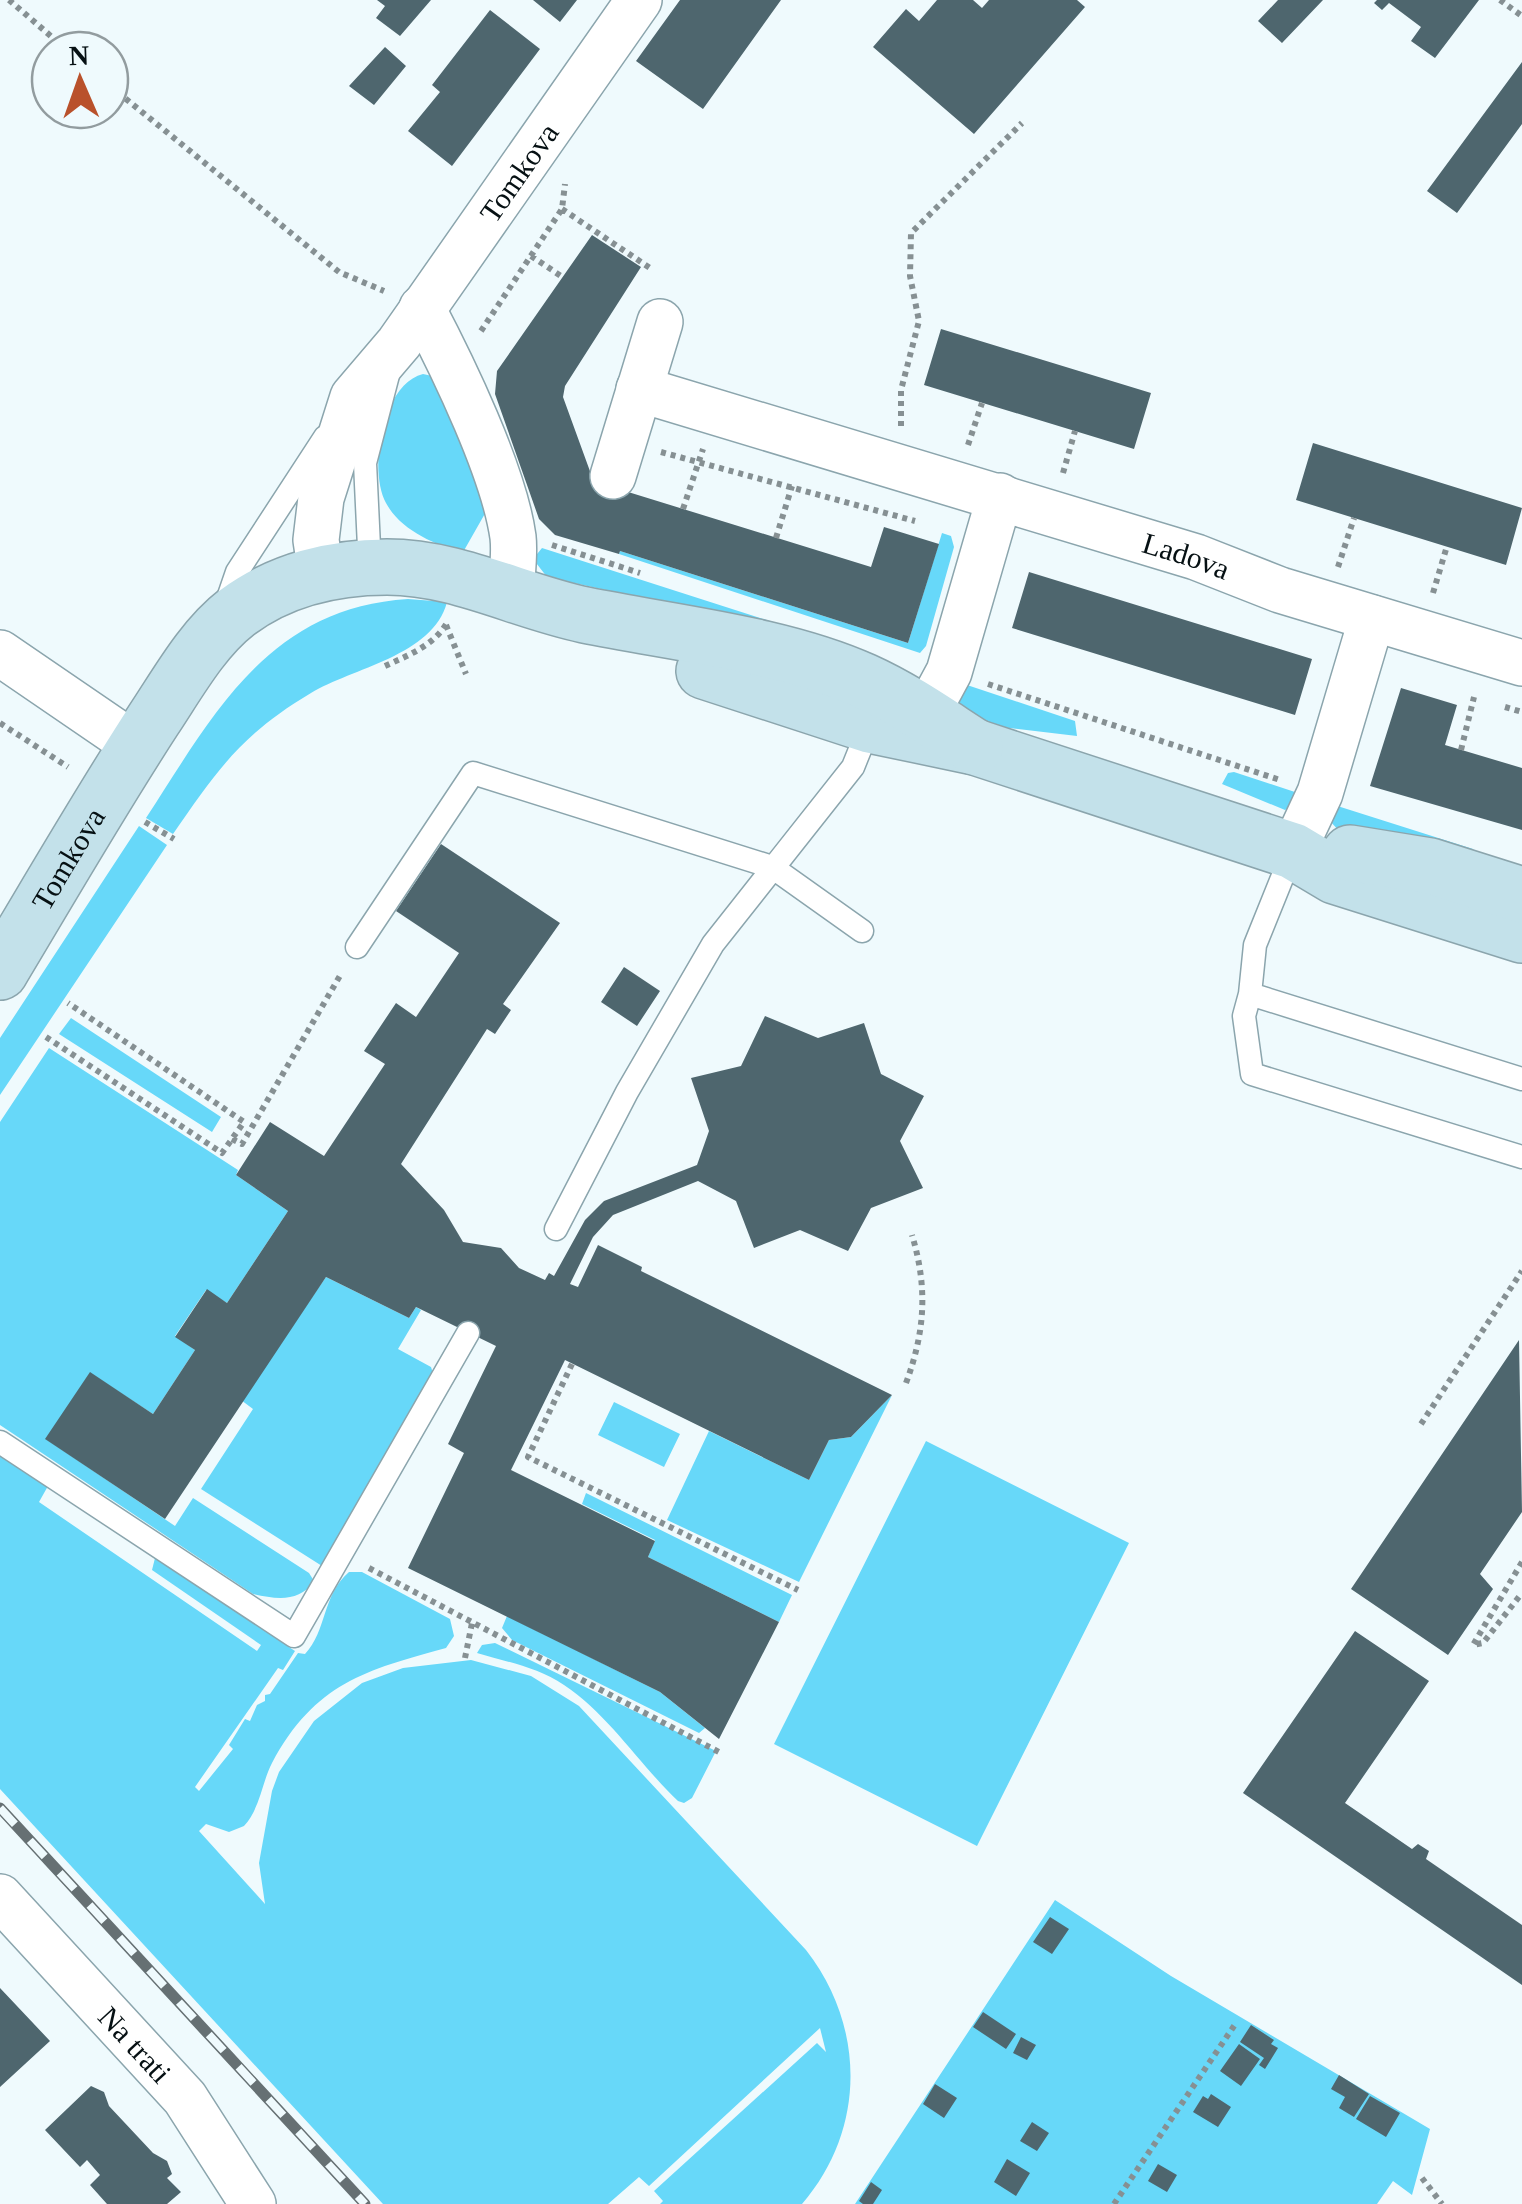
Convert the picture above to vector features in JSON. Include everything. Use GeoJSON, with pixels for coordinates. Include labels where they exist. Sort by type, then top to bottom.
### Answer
{"type":"FeatureCollection","features":[{"type":"Feature","properties":{"kind":"main road"},"geometry":{"type":"LineString","coordinates":[[345,571],[419,569],[511,591],[584,615],[667,628],[847,674],[904,725],[1293,851],[1335,876],[1522,936]]}},
{"type":"Feature","properties":{"kind":"main road","name":"Tomkova"},"geometry":{"type":"LineString","coordinates":[[0,972],[136,746],[222,627],[269,593],[345,571]]}},
{"type":"Feature","properties":{"kind":"main road"},"geometry":{"type":"LineString","coordinates":[[1293,851],[1357,854],[1430,866],[1522,895]]}},
{"type":"Feature","properties":{"kind":"street","name":"Tomkova"},"geometry":{"type":"LineString","coordinates":[[345,571],[316,540],[321,498],[352,397],[410,326],[639,0]]}},
{"type":"Feature","properties":{"kind":"street"},"geometry":{"type":"LineString","coordinates":[[612,476],[660,322]]}},
{"type":"Feature","properties":{"kind":"street"},"geometry":{"type":"LineString","coordinates":[[410,326],[455,370],[506,508],[514,544],[511,591]]}},
{"type":"Feature","properties":{"kind":"street","name":"Ladova"},"geometry":{"type":"LineString","coordinates":[[639,388],[1196,556],[1262,584],[1522,662]]}},
{"type":"Feature","properties":{"kind":"street"},"geometry":{"type":"LineString","coordinates":[[904,725],[949,672],[1000,496]]}},
{"type":"Feature","properties":{"kind":"street"},"geometry":{"type":"LineString","coordinates":[[1293,851],[1320,793],[1372,618]]}},
{"type":"Feature","properties":{"kind":"street"},"geometry":{"type":"LineString","coordinates":[[0,653],[136,746]]}},
{"type":"Feature","properties":{"kind":"street","name":"Na trati"},"geometry":{"type":"LineString","coordinates":[[0,1897],[185,2098],[254,2204]]}},
{"type":"Feature","properties":{"kind":"lane","name":"Tomkova"},"geometry":{"type":"LineString","coordinates":[[345,571],[364,498],[367,448],[410,326]]}},
{"type":"Feature","properties":{"kind":"lane","name":"Tomkova"},"geometry":{"type":"LineString","coordinates":[[222,627],[237,572],[352,397]]}},
{"type":"Feature","properties":{"kind":"lane"},"geometry":{"type":"LineString","coordinates":[[556,1229],[627,1092],[713,944],[839,782],[904,725]]}},
{"type":"Feature","properties":{"kind":"lane"},"geometry":{"type":"LineString","coordinates":[[357,947],[473,772],[772,867],[862,930]]}},
{"type":"Feature","properties":{"kind":"lane"},"geometry":{"type":"LineString","coordinates":[[1293,851],[1254,945],[1244,1016],[1252,1074],[1522,1157]]}},
{"type":"Feature","properties":{"kind":"lane"},"geometry":{"type":"LineString","coordinates":[[1250,994],[1522,1079]]}},
{"type":"Feature","properties":{"kind":"lane"},"geometry":{"type":"LineString","coordinates":[[0,1442],[294,1636],[468,1333]]}},
{"type":"Feature","properties":{"kind":"path"},"geometry":{"type":"LineString","coordinates":[[9,0],[44,30]]}},
{"type":"Feature","properties":{"kind":"path"},"geometry":{"type":"LineString","coordinates":[[1500,0],[1522,16]]}},
{"type":"Feature","properties":{"kind":"path"},"geometry":{"type":"LineString","coordinates":[[130,102],[410,326]]}},
{"type":"Feature","properties":{"kind":"path"},"geometry":{"type":"LineString","coordinates":[[901,439],[901,390],[919,321],[910,276],[911,233],[1022,123]]}},
{"type":"Feature","properties":{"kind":"path"},"geometry":{"type":"LineString","coordinates":[[474,340],[562,209],[566,167]]}},
{"type":"Feature","properties":{"kind":"path"},"geometry":{"type":"LineString","coordinates":[[562,209],[653,270]]}},
{"type":"Feature","properties":{"kind":"path"},"geometry":{"type":"LineString","coordinates":[[531,256],[564,278]]}},
{"type":"Feature","properties":{"kind":"path"},"geometry":{"type":"LineString","coordinates":[[966,453],[982,403]]}},
{"type":"Feature","properties":{"kind":"path"},"geometry":{"type":"LineString","coordinates":[[1060,482],[1074,431]]}},
{"type":"Feature","properties":{"kind":"path"},"geometry":{"type":"LineString","coordinates":[[683,509],[708,432]]}},
{"type":"Feature","properties":{"kind":"path"},"geometry":{"type":"LineString","coordinates":[[650,450],[923,524]]}},
{"type":"Feature","properties":{"kind":"path"},"geometry":{"type":"LineString","coordinates":[[776,538],[797,469]]}},
{"type":"Feature","properties":{"kind":"path"},"geometry":{"type":"LineString","coordinates":[[1334,582],[1354,518]]}},
{"type":"Feature","properties":{"kind":"path"},"geometry":{"type":"LineString","coordinates":[[1432,596],[1447,546]]}},
{"type":"Feature","properties":{"kind":"path"},"geometry":{"type":"LineString","coordinates":[[385,666],[421,649],[450,616]]}},
{"type":"Feature","properties":{"kind":"path"},"geometry":{"type":"LineString","coordinates":[[446,625],[466,674]]}},
{"type":"Feature","properties":{"kind":"path"},"geometry":{"type":"LineString","coordinates":[[973,680],[1294,784]]}},
{"type":"Feature","properties":{"kind":"path"},"geometry":{"type":"LineString","coordinates":[[1461,750],[1474,697]]}},
{"type":"Feature","properties":{"kind":"path"},"geometry":{"type":"LineString","coordinates":[[0,723],[82,776]]}},
{"type":"Feature","properties":{"kind":"path"},"geometry":{"type":"LineString","coordinates":[[144,822],[174,840]]}},
{"type":"Feature","properties":{"kind":"path"},"geometry":{"type":"LineString","coordinates":[[232,1138],[242,1144],[357,947]]}},
{"type":"Feature","properties":{"kind":"path"},"geometry":{"type":"LineString","coordinates":[[46,1038],[222,1153],[244,1122],[68,1003]]}},
{"type":"Feature","properties":{"kind":"path"},"geometry":{"type":"LineString","coordinates":[[906,1384],[918,1350],[924,1300],[912,1235]]}},
{"type":"Feature","properties":{"kind":"path"},"geometry":{"type":"LineString","coordinates":[[1421,1424],[1522,1271]]}},
{"type":"Feature","properties":{"kind":"path"},"geometry":{"type":"LineString","coordinates":[[572,1364],[528,1457],[798,1590]]}},
{"type":"Feature","properties":{"kind":"path"},"geometry":{"type":"LineString","coordinates":[[342,1554],[719,1752]]}},
{"type":"Feature","properties":{"kind":"path"},"geometry":{"type":"LineString","coordinates":[[1522,1562],[1473,1645],[1484,1643],[1522,1593]]}},
{"type":"Feature","properties":{"kind":"path"},"geometry":{"type":"LineString","coordinates":[[465,1658],[472,1624]]}},
{"type":"Feature","properties":{"kind":"path"},"geometry":{"type":"LineString","coordinates":[[1114,2204],[1236,2022]]}},
{"type":"Feature","properties":{"kind":"path"},"geometry":{"type":"LineString","coordinates":[[1422,2178],[1442,2204]]}},
{"type":"Feature","properties":{"kind":"shaded area"},"geometry":{"type":"Polygon","coordinates":[[[423,374],[437,377],[487,510],[462,554],[409,529],[392,513],[381,488],[379,450],[389,411],[397,394],[423,374]]]}},
{"type":"Feature","properties":{"kind":"shaded area"},"geometry":{"type":"Polygon","coordinates":[[[942,533],[951,536],[954,547],[926,646],[920,653],[619,554],[620,551],[908,643],[942,533]]]}},
{"type":"Feature","properties":{"kind":"shaded area"},"geometry":{"type":"Polygon","coordinates":[[[542,548],[826,639],[547,577],[533,559],[542,548]]]}},
{"type":"Feature","properties":{"kind":"shaded area"},"geometry":{"type":"Polygon","coordinates":[[[408,599],[447,602],[426,635],[409,648],[311,693],[267,723],[233,754],[173,834],[146,818],[222,705],[282,645],[318,622],[359,607],[408,599]]]}},
{"type":"Feature","properties":{"kind":"shaded area"},"geometry":{"type":"Polygon","coordinates":[[[958,682],[1075,721],[1077,736],[984,725],[957,707],[958,682]]]}},
{"type":"Feature","properties":{"kind":"shaded area"},"geometry":{"type":"Polygon","coordinates":[[[1228,773],[1307,796],[1285,810],[1222,784],[1228,773]]]}},
{"type":"Feature","properties":{"kind":"shaded area"},"geometry":{"type":"Polygon","coordinates":[[[1328,803],[1475,852],[1341,833],[1329,820],[1328,803]]]}},
{"type":"Feature","properties":{"kind":"shaded area"},"geometry":{"type":"Polygon","coordinates":[[[139,826],[167,845],[0,1095],[0,1038],[139,826]]]}},
{"type":"Feature","properties":{"kind":"shaded area"},"geometry":{"type":"Polygon","coordinates":[[[71,1018],[221,1117],[212,1132],[59,1034],[71,1018]]]}},
{"type":"Feature","properties":{"kind":"shaded area"},"geometry":{"type":"Polygon","coordinates":[[[49,1048],[238,1170],[236,1175],[288,1211],[227,1303],[206,1290],[175,1336],[195,1350],[153,1414],[90,1373],[46,1439],[175,1526],[193,1498],[309,1573],[314,1581],[301,1593],[278,1598],[253,1594],[0,1425],[0,1122],[49,1048]]]}},
{"type":"Feature","properties":{"kind":"shaded area"},"geometry":{"type":"Polygon","coordinates":[[[326,1277],[409,1318],[416,1307],[421,1310],[398,1349],[431,1367],[433,1373],[322,1566],[201,1489],[253,1409],[241,1400],[326,1277]]]}},
{"type":"Feature","properties":{"kind":"shaded area"},"geometry":{"type":"Polygon","coordinates":[[[892,1395],[799,1582],[667,1520],[709,1431],[809,1480],[829,1440],[851,1437],[892,1395]]]}},
{"type":"Feature","properties":{"kind":"shaded area"},"geometry":{"type":"Polygon","coordinates":[[[614,1402],[680,1434],[664,1467],[598,1435],[614,1402]]]}},
{"type":"Feature","properties":{"kind":"shaded area"},"geometry":{"type":"Polygon","coordinates":[[[926,1441],[1129,1543],[977,1846],[774,1744],[926,1441]]]}},
{"type":"Feature","properties":{"kind":"shaded area"},"geometry":{"type":"Polygon","coordinates":[[[0,1453],[48,1486],[39,1502],[257,1651],[261,1645],[152,1570],[155,1558],[295,1651],[283,1670],[278,1668],[195,1787],[199,1791],[233,1749],[229,1745],[245,1719],[250,1721],[257,1705],[265,1701],[265,1695],[270,1694],[298,1653],[305,1654],[312,1645],[334,1591],[349,1572],[362,1572],[450,1619],[454,1636],[446,1648],[367,1673],[325,1697],[306,1714],[272,1763],[254,1812],[244,1826],[229,1832],[206,1824],[199,1831],[265,1904],[259,1863],[279,1772],[314,1721],[362,1683],[403,1668],[471,1660],[531,1676],[579,1706],[806,1950],[826,1980],[840,2012],[848,2045],[847,2111],[838,2144],[823,2175],[802,2204],[660,2204],[663,2201],[654,2191],[817,2043],[826,2052],[820,2028],[649,2186],[639,2177],[608,2204],[383,2204],[0,1789],[0,1453]]]}},
{"type":"Feature","properties":{"kind":"shaded area"},"geometry":{"type":"Polygon","coordinates":[[[586,1493],[792,1595],[779,1622],[648,1557],[655,1540],[582,1504],[586,1493]]]}},
{"type":"Feature","properties":{"kind":"shaded area"},"geometry":{"type":"Polygon","coordinates":[[[507,1616],[660,1692],[705,1728],[699,1733],[512,1640],[502,1628],[507,1616]]]}},
{"type":"Feature","properties":{"kind":"shaded area"},"geometry":{"type":"Polygon","coordinates":[[[495,1643],[716,1751],[692,1798],[684,1803],[678,1801],[610,1725],[564,1685],[533,1669],[477,1653],[482,1645],[495,1643]]]}},
{"type":"Feature","properties":{"kind":"shaded area"},"geometry":{"type":"Polygon","coordinates":[[[1055,1900],[1171,1976],[1430,2129],[1412,2195],[1393,2181],[1377,2204],[855,2204],[1055,1900]]]}},
{"type":"Feature","properties":{"kind":"building"},"geometry":{"type":"Polygon","coordinates":[[[377,0],[431,0],[400,36],[376,18],[385,6],[377,0]]]}},
{"type":"Feature","properties":{"kind":"building"},"geometry":{"type":"Polygon","coordinates":[[[533,0],[577,0],[560,22],[533,0]]]}},
{"type":"Feature","properties":{"kind":"building"},"geometry":{"type":"Polygon","coordinates":[[[680,0],[781,0],[703,109],[636,61],[680,0]]]}},
{"type":"Feature","properties":{"kind":"building"},"geometry":{"type":"Polygon","coordinates":[[[937,0],[973,0],[982,8],[989,0],[1077,0],[1085,7],[974,134],[873,47],[906,9],[919,21],[937,0]]]}},
{"type":"Feature","properties":{"kind":"building"},"geometry":{"type":"Polygon","coordinates":[[[1278,0],[1323,0],[1282,43],[1258,21],[1278,0]]]}},
{"type":"Feature","properties":{"kind":"building"},"geometry":{"type":"Polygon","coordinates":[[[1479,0],[1435,58],[1411,41],[1421,27],[1389,3],[1382,10],[1374,3],[1479,0]]]}},
{"type":"Feature","properties":{"kind":"building"},"geometry":{"type":"Polygon","coordinates":[[[490,10],[540,49],[452,166],[408,131],[440,92],[432,85],[490,10]]]}},
{"type":"Feature","properties":{"kind":"building"},"geometry":{"type":"Polygon","coordinates":[[[385,47],[406,66],[374,105],[349,86],[385,47]]]}},
{"type":"Feature","properties":{"kind":"building"},"geometry":{"type":"Polygon","coordinates":[[[1522,62],[1522,124],[1457,213],[1427,191],[1522,62]]]}},
{"type":"Feature","properties":{"kind":"building"},"geometry":{"type":"Polygon","coordinates":[[[592,235],[641,267],[565,386],[563,397],[591,474],[599,483],[871,567],[884,527],[939,544],[908,643],[620,551],[619,554],[555,535],[539,519],[495,394],[497,371],[592,235]]]}},
{"type":"Feature","properties":{"kind":"building"},"geometry":{"type":"Polygon","coordinates":[[[941,329],[1151,393],[1134,449],[924,385],[941,329]]]}},
{"type":"Feature","properties":{"kind":"building"},"geometry":{"type":"Polygon","coordinates":[[[1313,443],[1522,508],[1506,565],[1296,500],[1313,443]]]}},
{"type":"Feature","properties":{"kind":"building"},"geometry":{"type":"Polygon","coordinates":[[[1029,572],[1312,659],[1295,715],[1012,628],[1029,572]]]}},
{"type":"Feature","properties":{"kind":"building"},"geometry":{"type":"Polygon","coordinates":[[[1401,688],[1457,705],[1445,745],[1522,768],[1522,830],[1370,786],[1401,688]]]}},
{"type":"Feature","properties":{"kind":"building"},"geometry":{"type":"Polygon","coordinates":[[[441,844],[560,923],[503,1004],[511,1010],[495,1034],[487,1029],[401,1164],[444,1210],[463,1242],[501,1248],[519,1268],[545,1280],[549,1273],[554,1276],[585,1220],[604,1201],[697,1165],[709,1131],[691,1078],[741,1066],[765,1016],[818,1038],[864,1023],[881,1074],[924,1096],[900,1141],[923,1188],[871,1208],[848,1251],[800,1230],[754,1248],[736,1201],[698,1181],[613,1215],[593,1237],[570,1284],[578,1287],[598,1245],[642,1267],[641,1271],[892,1395],[851,1437],[829,1440],[809,1480],[565,1360],[511,1470],[655,1541],[648,1557],[779,1622],[719,1739],[660,1692],[408,1568],[464,1453],[448,1444],[496,1346],[416,1307],[409,1318],[326,1277],[165,1519],[45,1439],[90,1372],[153,1414],[195,1350],[175,1337],[207,1289],[227,1303],[288,1211],[236,1175],[270,1122],[324,1156],[385,1064],[364,1051],[396,1003],[416,1017],[459,953],[396,911],[441,844]]]}},
{"type":"Feature","properties":{"kind":"building"},"geometry":{"type":"Polygon","coordinates":[[[624,967],[660,991],[637,1026],[601,1002],[624,967]]]}},
{"type":"Feature","properties":{"kind":"building"},"geometry":{"type":"Polygon","coordinates":[[[1519,1340],[1522,1512],[1480,1574],[1493,1589],[1448,1655],[1351,1589],[1519,1340]]]}},
{"type":"Feature","properties":{"kind":"building"},"geometry":{"type":"Polygon","coordinates":[[[1355,1631],[1429,1681],[1345,1803],[1412,1849],[1418,1844],[1429,1851],[1426,1859],[1522,1925],[1522,1985],[1243,1793],[1355,1631]]]}},
{"type":"Feature","properties":{"kind":"building"},"geometry":{"type":"Polygon","coordinates":[[[1050,1917],[1069,1929],[1052,1954],[1033,1942],[1050,1917]]]}},
{"type":"Feature","properties":{"kind":"building"},"geometry":{"type":"Polygon","coordinates":[[[0,1988],[50,2041],[0,2087],[0,1988]]]}},
{"type":"Feature","properties":{"kind":"building"},"geometry":{"type":"Polygon","coordinates":[[[983,2012],[1016,2034],[1006,2049],[973,2027],[983,2012]]]}},
{"type":"Feature","properties":{"kind":"building"},"geometry":{"type":"Polygon","coordinates":[[[1251,2025],[1274,2040],[1271,2044],[1278,2048],[1265,2069],[1259,2065],[1264,2058],[1240,2042],[1251,2025]]]}},
{"type":"Feature","properties":{"kind":"building"},"geometry":{"type":"Polygon","coordinates":[[[1021,2037],[1036,2045],[1027,2060],[1013,2053],[1021,2037]]]}},
{"type":"Feature","properties":{"kind":"building"},"geometry":{"type":"Polygon","coordinates":[[[1239,2044],[1260,2059],[1241,2086],[1220,2071],[1239,2044]]]}},
{"type":"Feature","properties":{"kind":"building"},"geometry":{"type":"Polygon","coordinates":[[[1339,2075],[1369,2094],[1354,2117],[1339,2108],[1345,2097],[1331,2089],[1339,2075]]]}},
{"type":"Feature","properties":{"kind":"building"},"geometry":{"type":"Polygon","coordinates":[[[935,2084],[957,2098],[944,2118],[923,2104],[935,2084]]]}},
{"type":"Feature","properties":{"kind":"building"},"geometry":{"type":"Polygon","coordinates":[[[91,2086],[104,2092],[109,2106],[153,2153],[167,2161],[172,2174],[167,2178],[181,2192],[167,2204],[107,2204],[90,2185],[100,2175],[87,2160],[80,2167],[45,2130],[91,2086]]]}},
{"type":"Feature","properties":{"kind":"building"},"geometry":{"type":"Polygon","coordinates":[[[1211,2094],[1231,2107],[1218,2127],[1193,2112],[1203,2096],[1208,2099],[1211,2094]]]}},
{"type":"Feature","properties":{"kind":"building"},"geometry":{"type":"Polygon","coordinates":[[[1370,2096],[1400,2113],[1386,2137],[1356,2119],[1370,2096]]]}},
{"type":"Feature","properties":{"kind":"building"},"geometry":{"type":"Polygon","coordinates":[[[1032,2122],[1049,2133],[1037,2151],[1020,2141],[1032,2122]]]}},
{"type":"Feature","properties":{"kind":"building"},"geometry":{"type":"Polygon","coordinates":[[[1007,2159],[1030,2173],[1016,2196],[994,2182],[1007,2159]]]}},
{"type":"Feature","properties":{"kind":"building"},"geometry":{"type":"Polygon","coordinates":[[[1158,2164],[1177,2175],[1167,2192],[1148,2181],[1158,2164]]]}},
{"type":"Feature","properties":{"kind":"building"},"geometry":{"type":"Polygon","coordinates":[[[871,2182],[882,2190],[873,2204],[863,2204],[859,2201],[871,2182]]]}},
{"type":"Feature","properties":{"kind":"railway"},"geometry":{"type":"LineString","coordinates":[[0,1808],[365,2204]]}}]}
